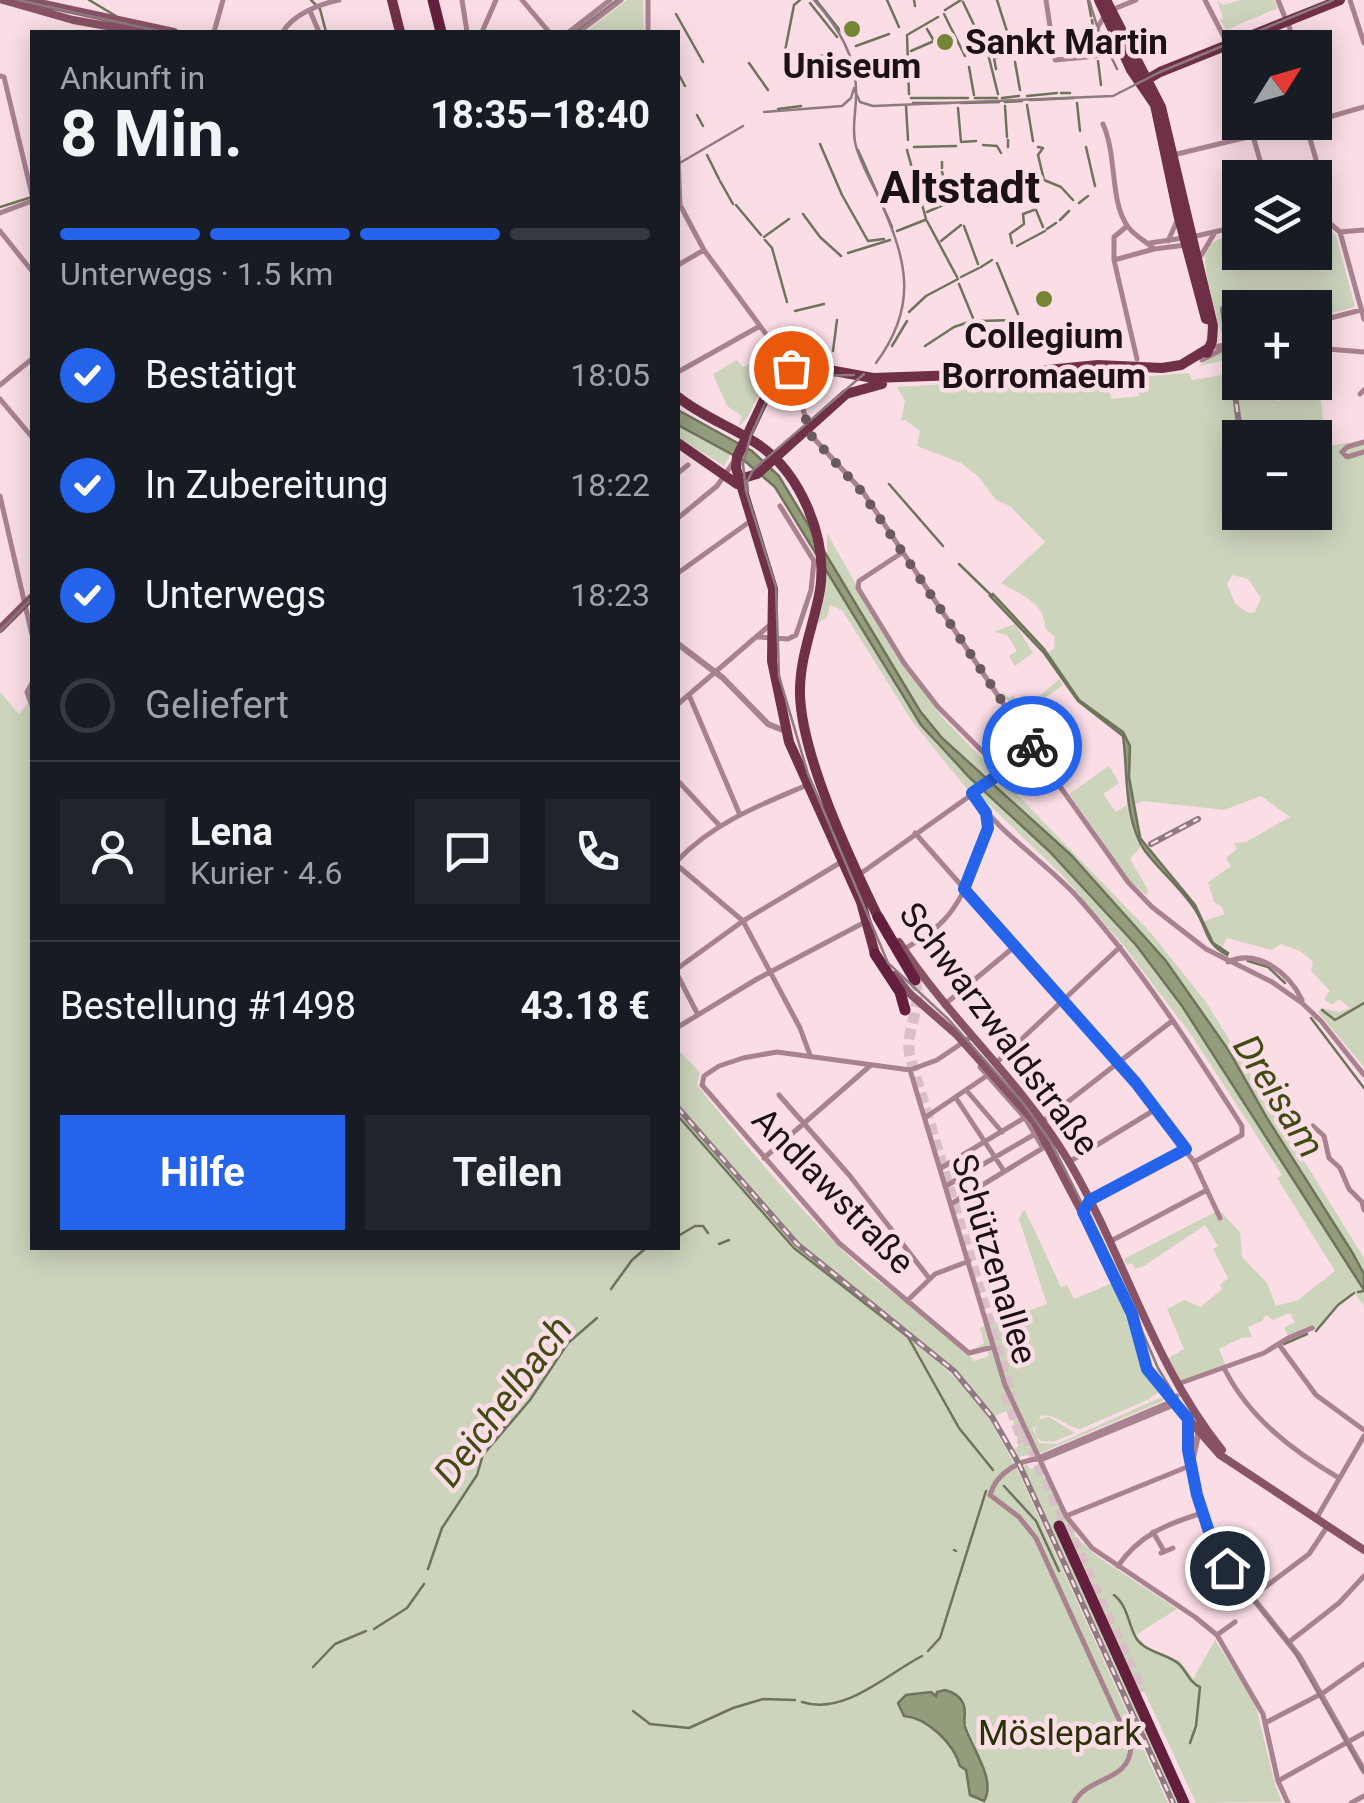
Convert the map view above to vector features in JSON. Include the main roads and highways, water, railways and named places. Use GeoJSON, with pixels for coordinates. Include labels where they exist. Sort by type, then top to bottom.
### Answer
{"type":"FeatureCollection","features":[{"type":"Feature","properties":{"kind":"highway"},"geometry":{"type":"LineString","coordinates":[[433,0],[440,30]]}},
{"type":"Feature","properties":{"kind":"highway"},"geometry":{"type":"LineString","coordinates":[[871,924],[915,980]]}},
{"type":"Feature","properties":{"kind":"highway"},"geometry":{"type":"LineString","coordinates":[[875,954],[900,992],[906,1010]]}},
{"type":"Feature","properties":{"kind":"highway"},"geometry":{"type":"LineString","coordinates":[[1063,1521],[1184,1803]]}},
{"type":"Feature","properties":{"kind":"highway"},"geometry":{"type":"LineString","coordinates":[[1142,1692],[1192,1803]]}},
{"type":"Feature","properties":{"kind":"main road"},"geometry":{"type":"LineString","coordinates":[[4,0],[97,25],[160,30]]}},
{"type":"Feature","properties":{"kind":"main road"},"geometry":{"type":"LineString","coordinates":[[26,0],[114,18],[134,30]]}},
{"type":"Feature","properties":{"kind":"main road"},"geometry":{"type":"LineString","coordinates":[[392,0],[400,30]]}},
{"type":"Feature","properties":{"kind":"main road"},"geometry":{"type":"LineString","coordinates":[[680,444],[734,481],[757,475],[846,394],[866,386],[1086,371],[1163,374],[1183,370],[1203,354],[1213,326],[1198,262],[1178,214],[1162,107],[1142,79],[1108,9],[1098,0]]}},
{"type":"Feature","properties":{"kind":"main road"},"geometry":{"type":"LineString","coordinates":[[1286,18],[1322,0]]}},
{"type":"Feature","properties":{"kind":"main road"},"geometry":{"type":"LineString","coordinates":[[1142,79],[1286,18],[1340,0]]}},
{"type":"Feature","properties":{"kind":"main road"},"geometry":{"type":"LineString","coordinates":[[1168,152],[1206,321],[1203,354]]}},
{"type":"Feature","properties":{"kind":"main road"},"geometry":{"type":"LineString","coordinates":[[745,440],[766,393],[780,378],[794,372],[829,370],[862,377],[1016,373],[1098,365],[1162,368],[1203,354]]}},
{"type":"Feature","properties":{"kind":"main road"},"geometry":{"type":"LineString","coordinates":[[680,397],[745,440],[793,483]]}},
{"type":"Feature","properties":{"kind":"main road"},"geometry":{"type":"LineString","coordinates":[[732,432],[752,422]]}},
{"type":"Feature","properties":{"kind":"main road","name":"Schwarzwaldstraße"},"geometry":{"type":"LineString","coordinates":[[745,440],[735,460],[734,481],[752,520],[773,589],[774,673],[786,732],[884,961],[909,993],[995,1064],[1043,1121],[1090,1200],[1200,1428]]}},
{"type":"Feature","properties":{"kind":"main road"},"geometry":{"type":"LineString","coordinates":[[784,449],[793,483]]}},
{"type":"Feature","properties":{"kind":"main road","name":"Schwarzwaldstraße"},"geometry":{"type":"LineString","coordinates":[[793,483],[821,546],[820,593],[802,672],[803,723],[860,874],[875,954]]}},
{"type":"Feature","properties":{"kind":"main road"},"geometry":{"type":"LineString","coordinates":[[0,629],[29,600]]}},
{"type":"Feature","properties":{"kind":"main road"},"geometry":{"type":"LineString","coordinates":[[786,732],[803,723]]}},
{"type":"Feature","properties":{"kind":"main road"},"geometry":{"type":"LineString","coordinates":[[786,732],[809,747]]}},
{"type":"Feature","properties":{"kind":"main road","name":"Schwarzwaldstraße"},"geometry":{"type":"LineString","coordinates":[[871,924],[904,950],[967,1039],[1028,1113],[1083,1212],[1132,1314],[1144,1363],[1157,1383],[1230,1462],[1364,1550]]}},
{"type":"Feature","properties":{"kind":"main road"},"geometry":{"type":"LineString","coordinates":[[1051,1152],[1062,1162],[1069,1162]]}},
{"type":"Feature","properties":{"kind":"main road"},"geometry":{"type":"LineString","coordinates":[[1083,1212],[1090,1200]]}},
{"type":"Feature","properties":{"kind":"main road"},"geometry":{"type":"LineString","coordinates":[[1157,1383],[1169,1387],[1178,1384],[1175,1399],[1188,1402]]}},
{"type":"Feature","properties":{"kind":"waterway"},"geometry":{"type":"LineString","coordinates":[[89,0],[116,16]]}},
{"type":"Feature","properties":{"kind":"waterway"},"geometry":{"type":"LineString","coordinates":[[311,0],[320,9],[325,30]]}},
{"type":"Feature","properties":{"kind":"waterway"},"geometry":{"type":"LineString","coordinates":[[785,51],[794,5],[800,0]]}},
{"type":"Feature","properties":{"kind":"waterway"},"geometry":{"type":"LineString","coordinates":[[816,0],[842,33]]}},
{"type":"Feature","properties":{"kind":"waterway"},"geometry":{"type":"LineString","coordinates":[[887,0],[899,27]]}},
{"type":"Feature","properties":{"kind":"waterway"},"geometry":{"type":"LineString","coordinates":[[914,0],[915,6]]}},
{"type":"Feature","properties":{"kind":"waterway"},"geometry":{"type":"LineString","coordinates":[[945,10],[961,0]]}},
{"type":"Feature","properties":{"kind":"waterway"},"geometry":{"type":"LineString","coordinates":[[997,0],[1012,47]]}},
{"type":"Feature","properties":{"kind":"waterway"},"geometry":{"type":"LineString","coordinates":[[1088,0],[1091,16]]}},
{"type":"Feature","properties":{"kind":"waterway"},"geometry":{"type":"LineString","coordinates":[[963,2],[988,54],[998,94]]}},
{"type":"Feature","properties":{"kind":"waterway"},"geometry":{"type":"LineString","coordinates":[[810,3],[837,37]]}},
{"type":"Feature","properties":{"kind":"waterway"},"geometry":{"type":"LineString","coordinates":[[676,14],[703,62]]}},
{"type":"Feature","properties":{"kind":"waterway"},"geometry":{"type":"LineString","coordinates":[[944,14],[965,56]]}},
{"type":"Feature","properties":{"kind":"waterway"},"geometry":{"type":"LineString","coordinates":[[909,94],[907,35],[938,17]]}},
{"type":"Feature","properties":{"kind":"waterway"},"geometry":{"type":"LineString","coordinates":[[1092,20],[1094,33]]}},
{"type":"Feature","properties":{"kind":"waterway"},"geometry":{"type":"LineString","coordinates":[[911,51],[934,41],[927,29]]}},
{"type":"Feature","properties":{"kind":"waterway"},"geometry":{"type":"LineString","coordinates":[[856,46],[889,34]]}},
{"type":"Feature","properties":{"kind":"waterway"},"geometry":{"type":"LineString","coordinates":[[785,63],[835,53]]}},
{"type":"Feature","properties":{"kind":"waterway"},"geometry":{"type":"LineString","coordinates":[[996,69],[994,58],[1012,53]]}},
{"type":"Feature","properties":{"kind":"waterway"},"geometry":{"type":"LineString","coordinates":[[783,60],[784,54]]}},
{"type":"Feature","properties":{"kind":"waterway"},"geometry":{"type":"LineString","coordinates":[[1098,61],[1101,85]]}},
{"type":"Feature","properties":{"kind":"waterway"},"geometry":{"type":"LineString","coordinates":[[1015,62],[1020,90]]}},
{"type":"Feature","properties":{"kind":"waterway"},"geometry":{"type":"LineString","coordinates":[[749,63],[768,90]]}},
{"type":"Feature","properties":{"kind":"waterway"},"geometry":{"type":"LineString","coordinates":[[969,67],[974,95]]}},
{"type":"Feature","properties":{"kind":"waterway"},"geometry":{"type":"LineString","coordinates":[[680,77],[685,86]]}},
{"type":"Feature","properties":{"kind":"waterway"},"geometry":{"type":"LineString","coordinates":[[1027,96],[1057,93]]}},
{"type":"Feature","properties":{"kind":"waterway"},"geometry":{"type":"LineString","coordinates":[[1061,93],[1070,93]]}},
{"type":"Feature","properties":{"kind":"waterway"},"geometry":{"type":"LineString","coordinates":[[1002,98],[1019,96]]}},
{"type":"Feature","properties":{"kind":"waterway"},"geometry":{"type":"LineString","coordinates":[[911,98],[968,98]]}},
{"type":"Feature","properties":{"kind":"waterway"},"geometry":{"type":"LineString","coordinates":[[975,98],[997,98]]}},
{"type":"Feature","properties":{"kind":"waterway"},"geometry":{"type":"LineString","coordinates":[[1030,100],[1074,98]]}},
{"type":"Feature","properties":{"kind":"waterway"},"geometry":{"type":"LineString","coordinates":[[1005,102],[1022,101]]}},
{"type":"Feature","properties":{"kind":"waterway"},"geometry":{"type":"LineString","coordinates":[[961,103],[999,102]]}},
{"type":"Feature","properties":{"kind":"waterway"},"geometry":{"type":"LineString","coordinates":[[913,103],[951,103]]}},
{"type":"Feature","properties":{"kind":"waterway"},"geometry":{"type":"LineString","coordinates":[[1077,103],[1080,131]]}},
{"type":"Feature","properties":{"kind":"waterway"},"geometry":{"type":"LineString","coordinates":[[1027,105],[1033,141]]}},
{"type":"Feature","properties":{"kind":"waterway"},"geometry":{"type":"LineString","coordinates":[[778,109],[801,106]]}},
{"type":"Feature","properties":{"kind":"waterway"},"geometry":{"type":"LineString","coordinates":[[906,106],[908,140]]}},
{"type":"Feature","properties":{"kind":"waterway"},"geometry":{"type":"LineString","coordinates":[[1005,106],[1007,137]]}},
{"type":"Feature","properties":{"kind":"waterway"},"geometry":{"type":"LineString","coordinates":[[958,108],[961,142],[976,141]]}},
{"type":"Feature","properties":{"kind":"waterway"},"geometry":{"type":"LineString","coordinates":[[697,115],[703,126]]}},
{"type":"Feature","properties":{"kind":"waterway"},"geometry":{"type":"LineString","coordinates":[[1008,140],[1008,147]]}},
{"type":"Feature","properties":{"kind":"waterway"},"geometry":{"type":"LineString","coordinates":[[820,144],[868,241],[884,239]]}},
{"type":"Feature","properties":{"kind":"waterway"},"geometry":{"type":"LineString","coordinates":[[983,145],[997,146],[1001,153]]}},
{"type":"Feature","properties":{"kind":"waterway"},"geometry":{"type":"LineString","coordinates":[[914,147],[956,146]]}},
{"type":"Feature","properties":{"kind":"waterway"},"geometry":{"type":"LineString","coordinates":[[1038,147],[1043,148],[1038,155],[1044,180],[1061,187],[1073,200]]}},
{"type":"Feature","properties":{"kind":"waterway"},"geometry":{"type":"LineString","coordinates":[[1086,147],[1095,186]]}},
{"type":"Feature","properties":{"kind":"waterway"},"geometry":{"type":"LineString","coordinates":[[858,150],[892,227]]}},
{"type":"Feature","properties":{"kind":"waterway"},"geometry":{"type":"LineString","coordinates":[[907,150],[926,219]]}},
{"type":"Feature","properties":{"kind":"waterway"},"geometry":{"type":"LineString","coordinates":[[707,155],[719,179]]}},
{"type":"Feature","properties":{"kind":"waterway"},"geometry":{"type":"LineString","coordinates":[[942,162],[942,168]]}},
{"type":"Feature","properties":{"kind":"waterway"},"geometry":{"type":"LineString","coordinates":[[1014,168],[1032,206]]}},
{"type":"Feature","properties":{"kind":"waterway"},"geometry":{"type":"LineString","coordinates":[[942,172],[950,196]]}},
{"type":"Feature","properties":{"kind":"waterway"},"geometry":{"type":"LineString","coordinates":[[720,181],[733,204]]}},
{"type":"Feature","properties":{"kind":"waterway"},"geometry":{"type":"LineString","coordinates":[[1079,203],[1088,196]]}},
{"type":"Feature","properties":{"kind":"waterway"},"geometry":{"type":"LineString","coordinates":[[0,207],[30,198]]}},
{"type":"Feature","properties":{"kind":"waterway"},"geometry":{"type":"LineString","coordinates":[[927,212],[950,202]]}},
{"type":"Feature","properties":{"kind":"waterway"},"geometry":{"type":"LineString","coordinates":[[736,205],[761,235]]}},
{"type":"Feature","properties":{"kind":"waterway"},"geometry":{"type":"LineString","coordinates":[[1012,243],[1010,234],[1024,224],[1023,214],[1034,210]]}},
{"type":"Feature","properties":{"kind":"waterway"},"geometry":{"type":"LineString","coordinates":[[1036,210],[1043,227]]}},
{"type":"Feature","properties":{"kind":"waterway"},"geometry":{"type":"LineString","coordinates":[[1060,220],[1069,211]]}},
{"type":"Feature","properties":{"kind":"waterway"},"geometry":{"type":"LineString","coordinates":[[803,214],[841,256]]}},
{"type":"Feature","properties":{"kind":"waterway"},"geometry":{"type":"LineString","coordinates":[[764,237],[789,219]]}},
{"type":"Feature","properties":{"kind":"waterway"},"geometry":{"type":"LineString","coordinates":[[897,231],[925,220]]}},
{"type":"Feature","properties":{"kind":"waterway"},"geometry":{"type":"LineString","coordinates":[[927,221],[957,277]]}},
{"type":"Feature","properties":{"kind":"waterway"},"geometry":{"type":"LineString","coordinates":[[1047,229],[1056,223]]}},
{"type":"Feature","properties":{"kind":"waterway"},"geometry":{"type":"LineString","coordinates":[[941,241],[961,225]]}},
{"type":"Feature","properties":{"kind":"waterway"},"geometry":{"type":"LineString","coordinates":[[964,226],[978,264]]}},
{"type":"Feature","properties":{"kind":"waterway"},"geometry":{"type":"LineString","coordinates":[[1017,246],[1045,231]]}},
{"type":"Feature","properties":{"kind":"waterway"},"geometry":{"type":"LineString","coordinates":[[765,240],[772,248],[787,302]]}},
{"type":"Feature","properties":{"kind":"waterway"},"geometry":{"type":"LineString","coordinates":[[848,253],[890,240]]}},
{"type":"Feature","properties":{"kind":"waterway"},"geometry":{"type":"LineString","coordinates":[[981,267],[992,260]]}},
{"type":"Feature","properties":{"kind":"waterway"},"geometry":{"type":"LineString","coordinates":[[997,263],[1018,314]]}},
{"type":"Feature","properties":{"kind":"waterway"},"geometry":{"type":"LineString","coordinates":[[961,277],[979,268]]}},
{"type":"Feature","properties":{"kind":"waterway"},"geometry":{"type":"LineString","coordinates":[[909,312],[926,296],[958,279]]}},
{"type":"Feature","properties":{"kind":"waterway"},"geometry":{"type":"LineString","coordinates":[[959,284],[973,318]]}},
{"type":"Feature","properties":{"kind":"waterway"},"geometry":{"type":"LineString","coordinates":[[795,311],[824,304]]}},
{"type":"Feature","properties":{"kind":"waterway"},"geometry":{"type":"LineString","coordinates":[[833,351],[837,320]]}},
{"type":"Feature","properties":{"kind":"waterway"},"geometry":{"type":"LineString","coordinates":[[978,321],[1016,320]]}},
{"type":"Feature","properties":{"kind":"waterway"},"geometry":{"type":"LineString","coordinates":[[892,346],[907,321]]}},
{"type":"Feature","properties":{"kind":"waterway"},"geometry":{"type":"LineString","coordinates":[[925,346],[954,327],[972,321]]}},
{"type":"Feature","properties":{"kind":"waterway"},"geometry":{"type":"LineString","coordinates":[[889,484],[943,546]]}},
{"type":"Feature","properties":{"kind":"waterway"},"geometry":{"type":"LineString","coordinates":[[959,564],[992,596]]}},
{"type":"Feature","properties":{"kind":"waterway"},"geometry":{"type":"LineString","coordinates":[[1248,961],[1268,967],[1285,983]]}},
{"type":"Feature","properties":{"kind":"waterway"},"geometry":{"type":"LineString","coordinates":[[1322,1010],[1335,1020],[1364,1003]]}},
{"type":"Feature","properties":{"kind":"waterway"},"geometry":{"type":"LineString","coordinates":[[1311,1018],[1364,1088]]}},
{"type":"Feature","properties":{"kind":"waterway","name":"Deichelbach"},"geometry":{"type":"LineString","coordinates":[[680,1118],[794,1248],[908,1337],[959,1428],[993,1470]]}},
{"type":"Feature","properties":{"kind":"waterway","name":"Deichelbach"},"geometry":{"type":"LineString","coordinates":[[680,1235],[695,1226],[703,1226],[708,1233]]}},
{"type":"Feature","properties":{"kind":"waterway","name":"Deichelbach"},"geometry":{"type":"LineString","coordinates":[[719,1244],[729,1240]]}},
{"type":"Feature","properties":{"kind":"waterway","name":"Deichelbach"},"geometry":{"type":"LineString","coordinates":[[611,1289],[644,1250]]}},
{"type":"Feature","properties":{"kind":"waterway"},"geometry":{"type":"LineString","coordinates":[[1358,1292],[1364,1291]]}},
{"type":"Feature","properties":{"kind":"waterway"},"geometry":{"type":"LineString","coordinates":[[1316,1331],[1354,1293]]}},
{"type":"Feature","properties":{"kind":"waterway","name":"Deichelbach"},"geometry":{"type":"LineString","coordinates":[[428,1569],[442,1528],[477,1475],[483,1455],[530,1400],[568,1343],[597,1318]]}},
{"type":"Feature","properties":{"kind":"waterway"},"geometry":{"type":"LineString","coordinates":[[1284,1344],[1307,1334]]}},
{"type":"Feature","properties":{"kind":"waterway"},"geometry":{"type":"LineString","coordinates":[[494,1427],[506,1427]]}},
{"type":"Feature","properties":{"kind":"waterway"},"geometry":{"type":"LineString","coordinates":[[1004,1486],[1036,1521],[1059,1571]]}},
{"type":"Feature","properties":{"kind":"waterway"},"geometry":{"type":"LineString","coordinates":[[928,1651],[940,1638],[986,1491]]}},
{"type":"Feature","properties":{"kind":"waterway","name":"Deichelbach"},"geometry":{"type":"LineString","coordinates":[[374,1629],[407,1608],[424,1584]]}},
{"type":"Feature","properties":{"kind":"waterway"},"geometry":{"type":"LineString","coordinates":[[1114,1595],[1140,1643],[1179,1664],[1200,1687],[1190,1743]]}},
{"type":"Feature","properties":{"kind":"waterway","name":"Deichelbach"},"geometry":{"type":"LineString","coordinates":[[313,1667],[335,1644],[366,1631]]}},
{"type":"Feature","properties":{"kind":"waterway"},"geometry":{"type":"LineString","coordinates":[[802,1702],[818,1705],[849,1698],[922,1656]]}},
{"type":"Feature","properties":{"kind":"waterway"},"geometry":{"type":"LineString","coordinates":[[633,1711],[650,1724],[689,1728],[763,1699],[795,1700]]}},
{"type":"Feature","properties":{"kind":"tunnel"},"geometry":{"type":"LineString","coordinates":[[915,980],[917,1000],[910,1057],[1012,1398]]}},
{"type":"Feature","properties":{"kind":"tunnel"},"geometry":{"type":"LineString","coordinates":[[1006,1393],[1023,1442]]}},
{"type":"Feature","properties":{"kind":"tunnel"},"geometry":{"type":"LineString","coordinates":[[1025,1434],[1142,1692]]}},
{"type":"Feature","properties":{"kind":"tram line"},"geometry":{"type":"LineString","coordinates":[[18,0],[154,30]]}},
{"type":"Feature","properties":{"kind":"tram line"},"geometry":{"type":"LineString","coordinates":[[578,30],[617,0]]}},
{"type":"Feature","properties":{"kind":"tram line"},"geometry":{"type":"LineString","coordinates":[[814,0],[850,56],[856,82],[857,149],[889,221],[902,262],[903,302],[899,321],[876,363]]}},
{"type":"Feature","properties":{"kind":"tram line"},"geometry":{"type":"LineString","coordinates":[[1089,0],[1117,69]]}},
{"type":"Feature","properties":{"kind":"tram line"},"geometry":{"type":"LineString","coordinates":[[855,91],[860,102],[873,106],[1113,96],[1160,72],[1333,0]]}},
{"type":"Feature","properties":{"kind":"tram line"},"geometry":{"type":"LineString","coordinates":[[764,112],[842,106],[851,98],[854,88]]}},
{"type":"Feature","properties":{"kind":"tram line"},"geometry":{"type":"LineString","coordinates":[[680,163],[743,126]]}},
{"type":"Feature","properties":{"kind":"tram line"},"geometry":{"type":"LineString","coordinates":[[748,491],[747,482],[753,470],[864,374]]}},
{"type":"Feature","properties":{"kind":"tram line"},"geometry":{"type":"LineString","coordinates":[[854,375],[801,376],[777,387],[768,397],[751,435],[743,464],[746,491],[776,587],[779,676],[808,774],[888,963],[949,1020],[1024,1104],[1052,1144],[1115,1269],[1158,1368],[1190,1421],[1190,1465],[1195,1491],[1220,1558],[1291,1646],[1364,1772]]}},
{"type":"Feature","properties":{"kind":"tram line"},"geometry":{"type":"LineString","coordinates":[[0,631],[30,600]]}},
{"type":"Feature","properties":{"kind":"railway"},"geometry":{"type":"LineString","coordinates":[[1236,400],[1238,420]]}},
{"type":"Feature","properties":{"kind":"railway"},"geometry":{"type":"LineString","coordinates":[[1151,844],[1198,819]]}},
{"type":"Feature","properties":{"kind":"railway"},"geometry":{"type":"LineString","coordinates":[[680,1110],[797,1244],[954,1371],[992,1417],[1019,1464],[1173,1803]]}},
{"type":"Feature","properties":{"kind":"place","name":"Uniseum"},"geometry":{"type":"Point","coordinates":[852,29]}},
{"type":"Feature","properties":{"kind":"place","name":"Sankt Martin"},"geometry":{"type":"Point","coordinates":[945,42]}},
{"type":"Feature","properties":{"kind":"place","name":"Collegium Borromaeum"},"geometry":{"type":"Point","coordinates":[1044,299]}},
{"type":"Feature","properties":{"kind":"district","name":"Altstadt"},"geometry":{"type":"Point","coordinates":[960,187]}},
{"type":"Feature","properties":{"kind":"water label","name":"Dreisam"},"geometry":{"type":"Point","coordinates":[1279,1096]}},
{"type":"Feature","properties":{"kind":"park label","name":"Möslepark"},"geometry":{"type":"Point","coordinates":[1060,1733]}}]}
